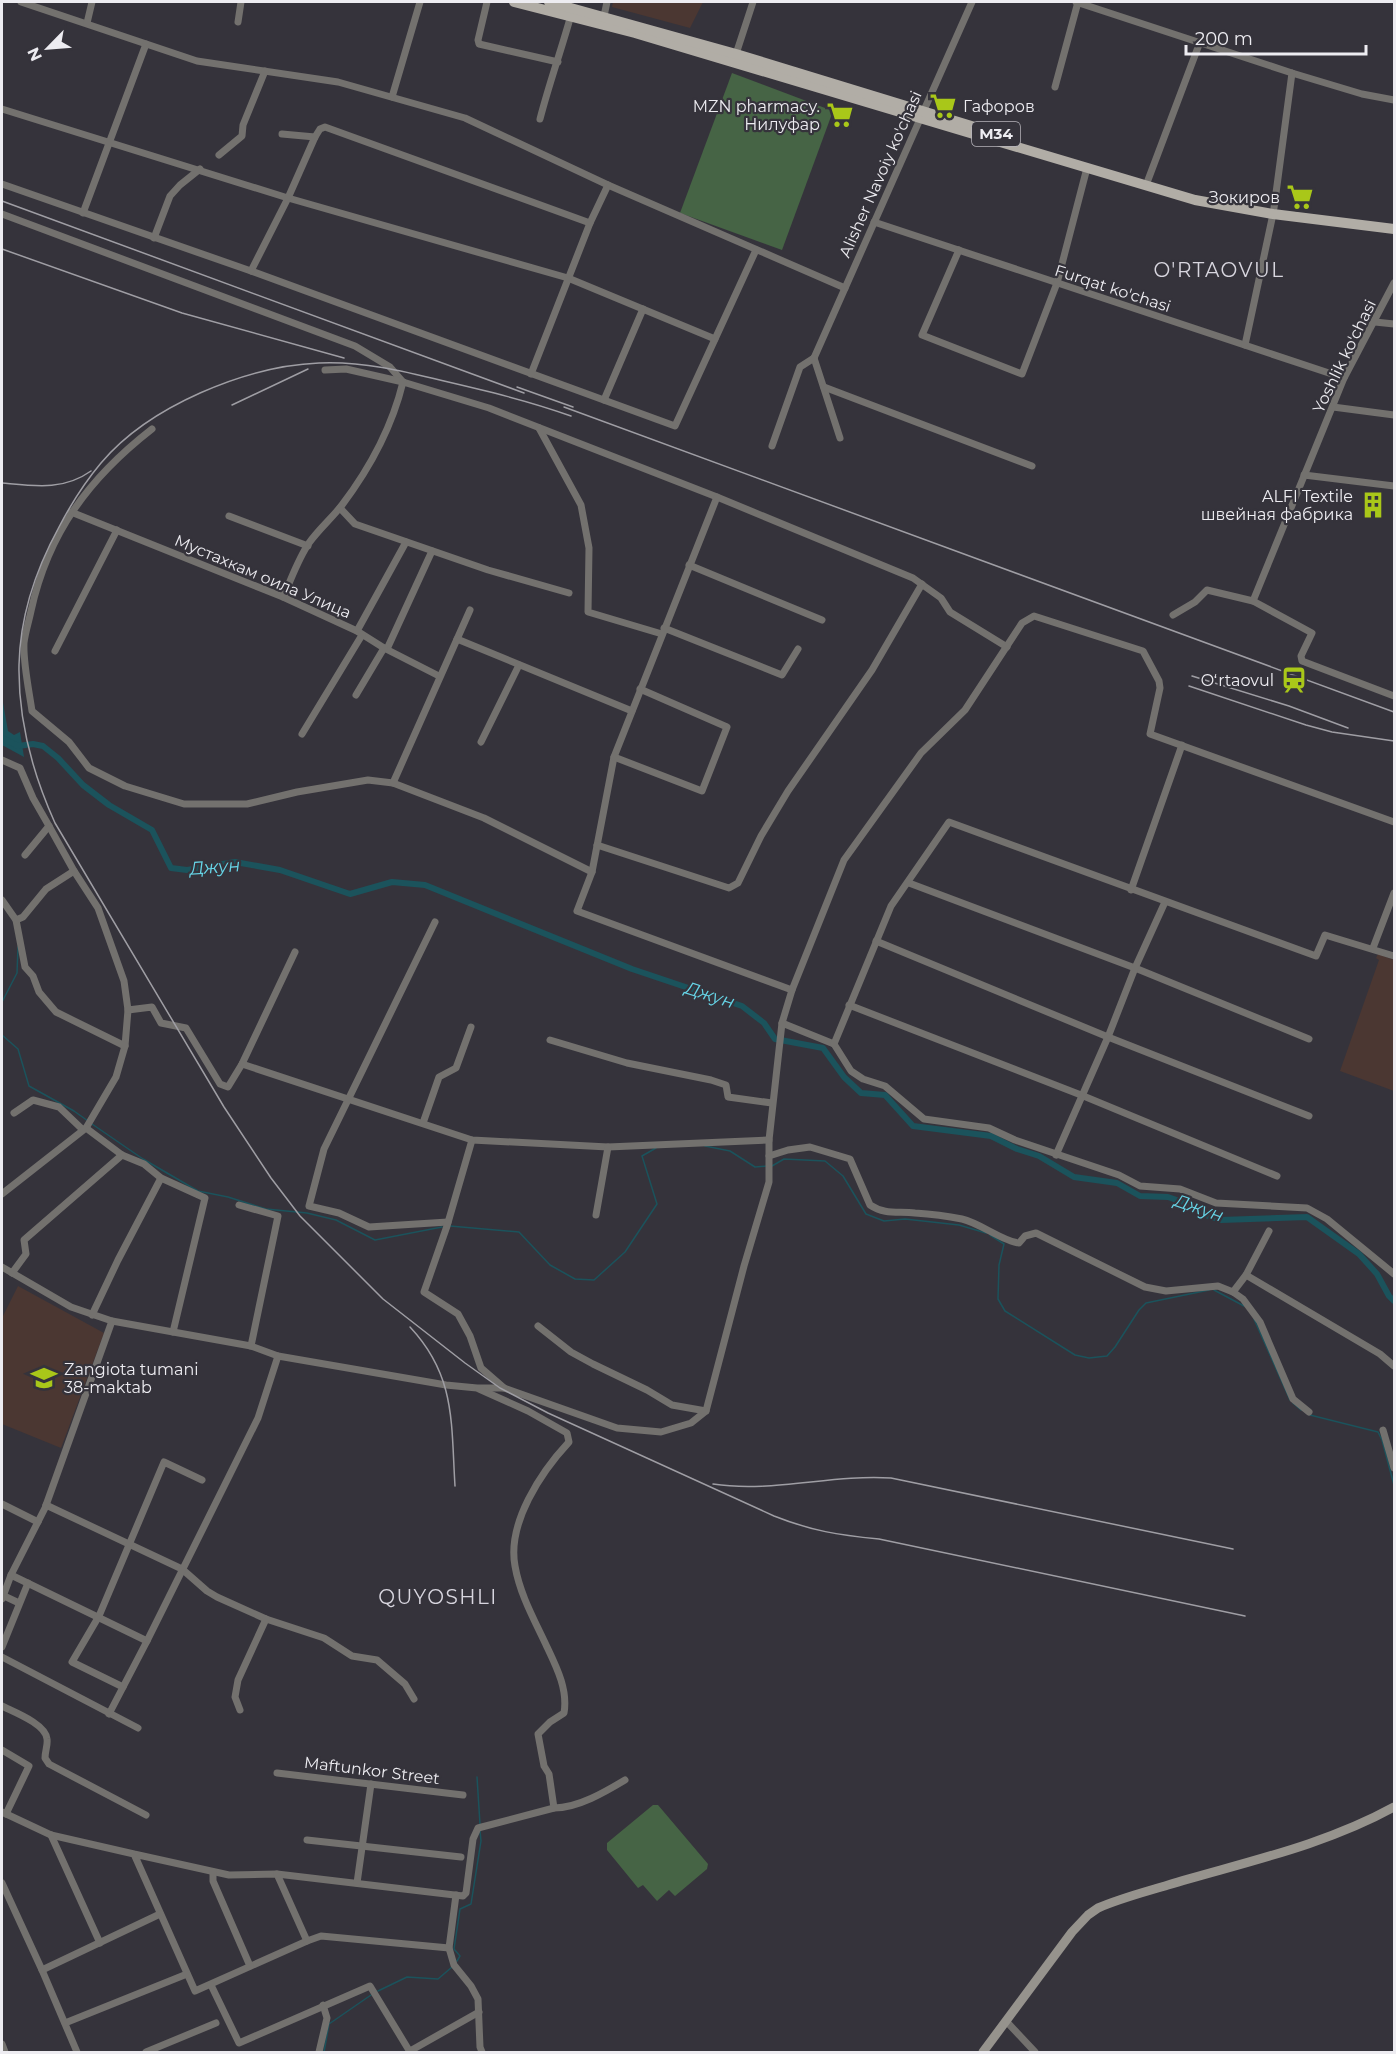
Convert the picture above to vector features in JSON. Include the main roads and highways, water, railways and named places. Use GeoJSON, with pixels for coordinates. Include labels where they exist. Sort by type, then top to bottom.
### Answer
{"type":"FeatureCollection","features":[{"type":"Feature","properties":{"kind":"main road","name":"M34"},"geometry":{"type":"LineString","coordinates":[[514,2],[571,15],[1215,198],[1274,211],[1395,223]]}},
{"type":"Feature","properties":{"kind":"main road","name":"M34"},"geometry":{"type":"LineString","coordinates":[[549,2],[736,54],[1087,168],[1195,200],[1395,229]]}},
{"type":"Feature","properties":{"kind":"main road"},"geometry":{"type":"LineString","coordinates":[[983,2052],[1072,1932],[1098,1908],[1181,1881],[1314,1843],[1366,1822],[1395,1807]]}},
{"type":"Feature","properties":{"kind":"water"},"geometry":{"type":"Polygon","coordinates":[[[2,697],[8,731],[14,735],[20,732],[24,757],[2,745],[2,697]]]}},
{"type":"Feature","properties":{"kind":"waterway","name":"Джун"},"geometry":{"type":"LineString","coordinates":[[2,738],[18,746],[33,744],[43,746],[58,758],[83,785],[109,805],[152,830],[171,868],[187,870],[235,862],[280,870],[350,894],[392,882],[425,885],[632,969],[742,1006],[764,1023],[775,1039],[823,1048],[844,1077],[861,1093],[885,1095],[913,1126],[991,1136],[1017,1149],[1039,1156],[1074,1177],[1117,1183],[1140,1196],[1168,1197],[1221,1220],[1307,1217],[1359,1254],[1377,1274],[1394,1301]]}},
{"type":"Feature","properties":{"kind":"waterway"},"geometry":{"type":"LineString","coordinates":[[2,1002],[17,973],[18,947]]}},
{"type":"Feature","properties":{"kind":"waterway"},"geometry":{"type":"LineString","coordinates":[[2,1035],[18,1049],[29,1086],[88,1121]]}},
{"type":"Feature","properties":{"kind":"waterway"},"geometry":{"type":"LineString","coordinates":[[92,1124],[143,1159],[198,1191],[228,1197],[266,1209],[307,1213],[336,1220],[375,1240],[442,1227]]}},
{"type":"Feature","properties":{"kind":"waterway"},"geometry":{"type":"LineString","coordinates":[[705,1146],[730,1151],[755,1167],[767,1166]]}},
{"type":"Feature","properties":{"kind":"waterway"},"geometry":{"type":"LineString","coordinates":[[450,1226],[519,1232],[550,1265],[575,1279],[594,1280],[625,1252],[657,1204],[642,1156],[656,1148]]}},
{"type":"Feature","properties":{"kind":"waterway"},"geometry":{"type":"LineString","coordinates":[[772,1166],[784,1159],[825,1161],[843,1176],[866,1214],[884,1221],[905,1219],[959,1225],[986,1233]]}},
{"type":"Feature","properties":{"kind":"waterway"},"geometry":{"type":"LineString","coordinates":[[990,1235],[1004,1244],[999,1265],[998,1299],[1005,1311],[1075,1355],[1089,1358],[1107,1356],[1146,1303],[1209,1290]]}},
{"type":"Feature","properties":{"kind":"waterway"},"geometry":{"type":"LineString","coordinates":[[1214,1290],[1244,1306]]}},
{"type":"Feature","properties":{"kind":"waterway"},"geometry":{"type":"LineString","coordinates":[[1254,1319],[1290,1400]]}},
{"type":"Feature","properties":{"kind":"waterway"},"geometry":{"type":"LineString","coordinates":[[1293,1403],[1301,1410]]}},
{"type":"Feature","properties":{"kind":"waterway"},"geometry":{"type":"LineString","coordinates":[[1310,1415],[1378,1432],[1394,1485]]}},
{"type":"Feature","properties":{"kind":"waterway"},"geometry":{"type":"LineString","coordinates":[[477,1777],[480,1824]]}},
{"type":"Feature","properties":{"kind":"waterway"},"geometry":{"type":"LineString","coordinates":[[457,1961],[460,1956],[454,1949],[460,1909],[471,1904],[481,1841],[480,1831]]}},
{"type":"Feature","properties":{"kind":"waterway"},"geometry":{"type":"LineString","coordinates":[[378,1991],[407,1977],[438,1979],[452,1967]]}},
{"type":"Feature","properties":{"kind":"waterway"},"geometry":{"type":"LineString","coordinates":[[324,2052],[329,2024],[371,1995]]}},
{"type":"Feature","properties":{"kind":"railway"},"geometry":{"type":"LineString","coordinates":[[2,201],[524,393]]}},
{"type":"Feature","properties":{"kind":"railway"},"geometry":{"type":"LineString","coordinates":[[2,249],[182,313],[344,358]]}},
{"type":"Feature","properties":{"kind":"railway"},"geometry":{"type":"LineString","coordinates":[[571,416],[508,397],[398,370],[367,365],[319,363],[261,372],[231,381],[172,407],[121,442],[89,478],[59,527],[36,576],[22,629],[19,686],[24,726],[33,765],[55,823],[224,1107],[271,1178],[300,1216],[383,1299],[500,1388],[548,1413],[774,1516],[813,1529],[879,1539],[1245,1616]]}},
{"type":"Feature","properties":{"kind":"railway"},"geometry":{"type":"LineString","coordinates":[[232,405],[308,369]]}},
{"type":"Feature","properties":{"kind":"railway"},"geometry":{"type":"LineString","coordinates":[[517,387],[573,407]]}},
{"type":"Feature","properties":{"kind":"railway"},"geometry":{"type":"LineString","coordinates":[[564,407],[1394,712]]}},
{"type":"Feature","properties":{"kind":"railway"},"geometry":{"type":"LineString","coordinates":[[2,483],[48,486],[70,482],[91,471]]}},
{"type":"Feature","properties":{"kind":"railway"},"geometry":{"type":"LineString","coordinates":[[1192,676],[1289,706],[1348,728]]}},
{"type":"Feature","properties":{"kind":"railway"},"geometry":{"type":"LineString","coordinates":[[1189,686],[1332,732],[1394,741]]}},
{"type":"Feature","properties":{"kind":"railway"},"geometry":{"type":"LineString","coordinates":[[410,1327],[425,1345],[443,1382],[451,1421],[455,1486]]}},
{"type":"Feature","properties":{"kind":"railway"},"geometry":{"type":"LineString","coordinates":[[713,1484],[757,1486],[869,1477],[891,1478],[1233,1549]]}},
{"type":"Feature","properties":{"kind":"place","name":"Гафоров"},"geometry":{"type":"Point","coordinates":[943,106]}},
{"type":"Feature","properties":{"kind":"place","name":"MZN pharmacy. Нилуфар"},"geometry":{"type":"Point","coordinates":[840,115]}},
{"type":"Feature","properties":{"kind":"place","name":"Зокиров"},"geometry":{"type":"Point","coordinates":[1300,197]}},
{"type":"Feature","properties":{"kind":"place","name":"ALFI Textile швейная фабрика"},"geometry":{"type":"Point","coordinates":[1373,505]}},
{"type":"Feature","properties":{"kind":"place","name":"Oʻrtaovul"},"geometry":{"type":"Point","coordinates":[1294,680]}},
{"type":"Feature","properties":{"kind":"place","name":"Zangiota tumani 38-maktab"},"geometry":{"type":"Point","coordinates":[44,1378]}},
{"type":"Feature","properties":{"kind":"district","name":"O'RTAOVUL"},"geometry":{"type":"Point","coordinates":[1219,270]}},
{"type":"Feature","properties":{"kind":"district","name":"QUYOSHLI"},"geometry":{"type":"Point","coordinates":[438,1597]}}]}
